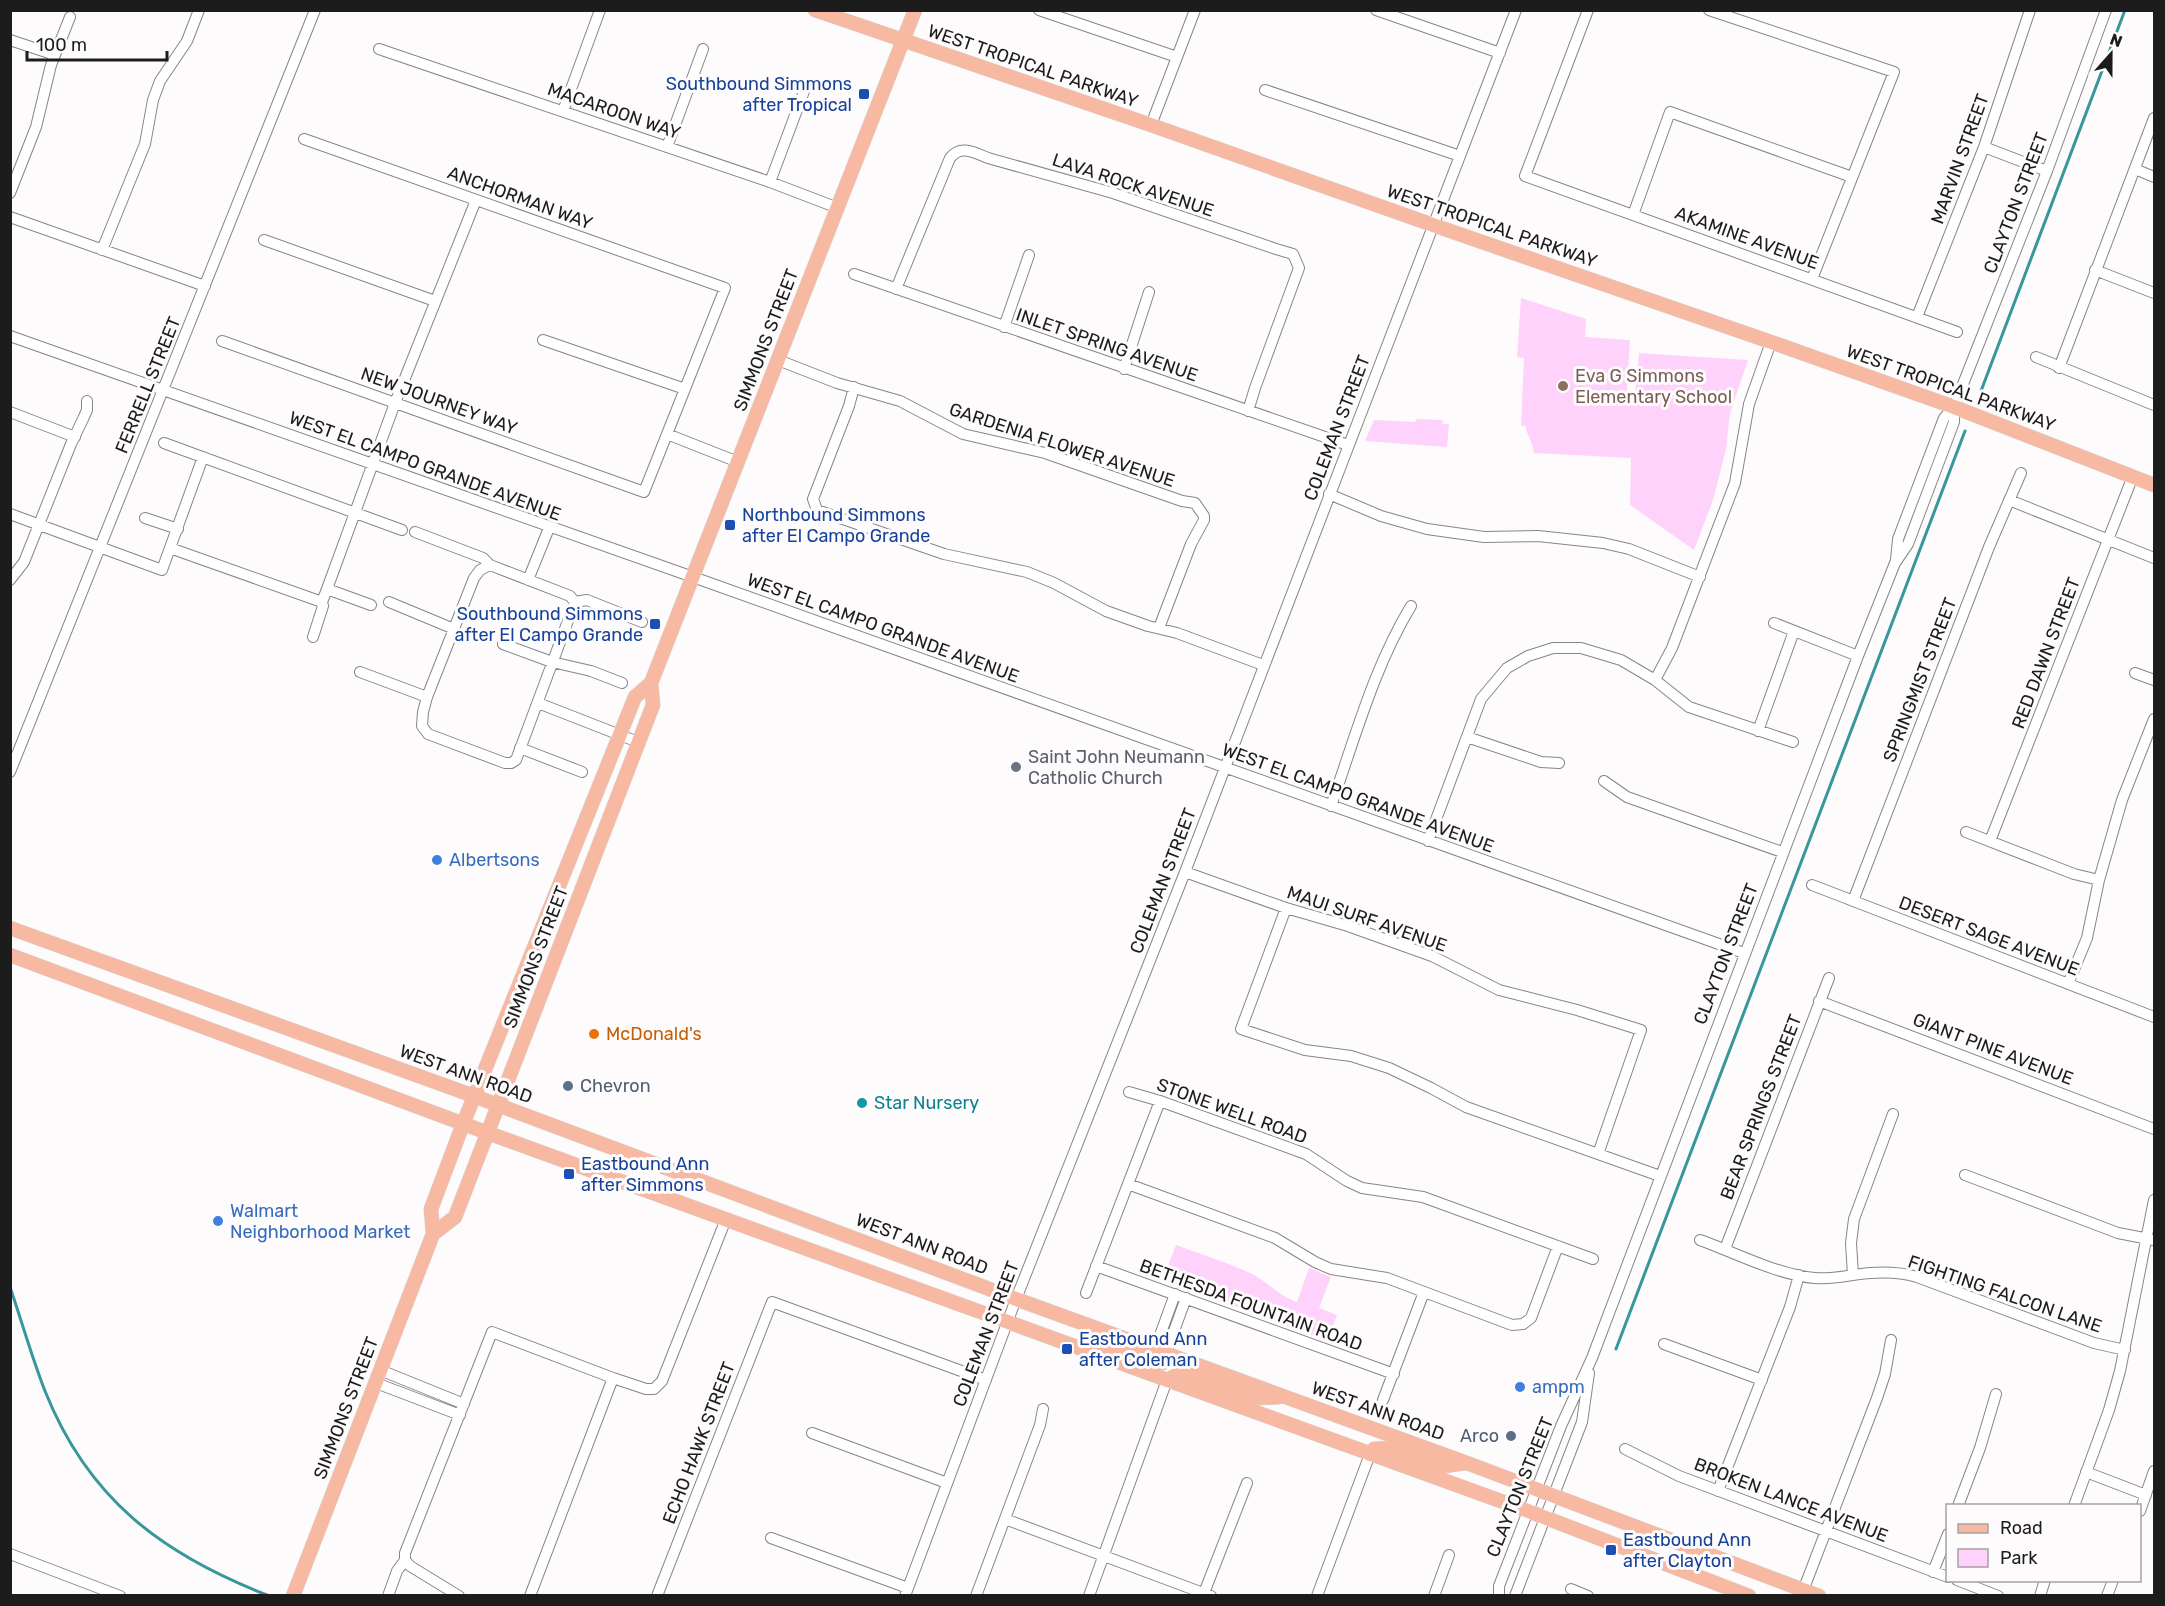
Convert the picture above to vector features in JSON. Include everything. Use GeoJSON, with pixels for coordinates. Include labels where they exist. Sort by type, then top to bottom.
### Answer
{"type":"FeatureCollection","features":[{"type":"Feature","properties":{"kind":"main road","name":"WEST TROPICAL PARKWAY"},"geometry":{"type":"LineString","coordinates":[[815,10],[1151,125],[1954,407],[2154,485]]}},
{"type":"Feature","properties":{"kind":"main road","name":"SIMMONS STREET"},"geometry":{"type":"LineString","coordinates":[[293,1596],[433,1234],[431,1209],[463,1124],[635,698],[651,682],[915,10]]}},
{"type":"Feature","properties":{"kind":"main road","name":"SIMMONS STREET"},"geometry":{"type":"LineString","coordinates":[[433,1234],[455,1217],[653,705],[651,682]]}},
{"type":"Feature","properties":{"kind":"main road","name":"WEST ANN ROAD"},"geometry":{"type":"LineString","coordinates":[[10,928],[499,1105],[1016,1299],[1538,1489],[1802,1592],[1820,1596]]}},
{"type":"Feature","properties":{"kind":"main road"},"geometry":{"type":"LineString","coordinates":[[10,955],[463,1124],[1545,1517],[1749,1596]]}},
{"type":"Feature","properties":{"kind":"main road"},"geometry":{"type":"LineString","coordinates":[[209,1028],[218,1004]]}},
{"type":"Feature","properties":{"kind":"main road"},"geometry":{"type":"LineString","coordinates":[[726,1219],[734,1194]]}},
{"type":"Feature","properties":{"kind":"main road"},"geometry":{"type":"LineString","coordinates":[[1076,1346],[1113,1349],[1163,1363],[1161,1351]]}},
{"type":"Feature","properties":{"kind":"main road"},"geometry":{"type":"LineString","coordinates":[[1167,1380],[1181,1373],[1259,1398],[1287,1397]]}},
{"type":"Feature","properties":{"kind":"main road"},"geometry":{"type":"LineString","coordinates":[[1370,1454],[1374,1449],[1380,1448],[1440,1467],[1467,1463]]}},
{"type":"Feature","properties":{"kind":"street"},"geometry":{"type":"LineString","coordinates":[[102,250],[145,144],[153,100],[160,81],[187,41],[198,10]]}},
{"type":"Feature","properties":{"kind":"street","name":"FERRELL STREET"},"geometry":{"type":"LineString","coordinates":[[10,772],[315,10]]}},
{"type":"Feature","properties":{"kind":"street"},"geometry":{"type":"LineString","coordinates":[[1039,10],[1177,57]]}},
{"type":"Feature","properties":{"kind":"street"},"geometry":{"type":"LineString","coordinates":[[1151,125],[1195,10]]}},
{"type":"Feature","properties":{"kind":"street"},"geometry":{"type":"LineString","coordinates":[[1376,10],[1500,52]]}},
{"type":"Feature","properties":{"kind":"street","name":"COLEMAN STREET"},"geometry":{"type":"LineString","coordinates":[[906,1592],[1016,1299],[1185,872],[1516,10]]}},
{"type":"Feature","properties":{"kind":"street","name":"AKAMINE AVENUE"},"geometry":{"type":"LineString","coordinates":[[1588,10],[1526,176],[1957,332]]}},
{"type":"Feature","properties":{"kind":"street"},"geometry":{"type":"LineString","coordinates":[[1709,10],[1894,72],[1812,279]]}},
{"type":"Feature","properties":{"kind":"street","name":"MARVIN STREET"},"geometry":{"type":"LineString","coordinates":[[1917,317],[1984,147],[2030,10]]}},
{"type":"Feature","properties":{"kind":"street","name":"CLAYTON STREET"},"geometry":{"type":"LineString","coordinates":[[1498,1596],[1499,1586],[1528,1511],[1592,1358],[1858,656],[1895,563],[1908,543],[1954,422],[1954,407],[2047,171],[2106,10]]}},
{"type":"Feature","properties":{"kind":"street"},"geometry":{"type":"LineString","coordinates":[[563,111],[596,11]]}},
{"type":"Feature","properties":{"kind":"street"},"geometry":{"type":"LineString","coordinates":[[10,193],[36,127],[55,55],[70,17]]}},
{"type":"Feature","properties":{"kind":"street"},"geometry":{"type":"LineString","coordinates":[[10,40],[55,55]]}},
{"type":"Feature","properties":{"kind":"street","name":"MACAROON WAY"},"geometry":{"type":"LineString","coordinates":[[379,49],[770,182],[838,208]]}},
{"type":"Feature","properties":{"kind":"street"},"geometry":{"type":"LineString","coordinates":[[667,147],[703,49]]}},
{"type":"Feature","properties":{"kind":"street"},"geometry":{"type":"LineString","coordinates":[[770,182],[806,86]]}},
{"type":"Feature","properties":{"kind":"street"},"geometry":{"type":"LineString","coordinates":[[1265,90],[1460,156]]}},
{"type":"Feature","properties":{"kind":"street"},"geometry":{"type":"LineString","coordinates":[[1633,215],[1670,112],[1852,177]]}},
{"type":"Feature","properties":{"kind":"street"},"geometry":{"type":"LineString","coordinates":[[2060,368],[2154,118]]}},
{"type":"Feature","properties":{"kind":"street","name":"ANCHORMAN WAY"},"geometry":{"type":"LineString","coordinates":[[304,139],[725,288],[685,389]]}},
{"type":"Feature","properties":{"kind":"street"},"geometry":{"type":"LineString","coordinates":[[1984,147],[2047,171]]}},
{"type":"Feature","properties":{"kind":"street","name":"LAVA ROCK AVENUE"},"geometry":{"type":"LineString","coordinates":[[896,289],[950,158],[955,152],[968,150],[988,158],[1113,193],[1276,249],[1286,250],[1293,254],[1299,268],[1248,411]]}},
{"type":"Feature","properties":{"kind":"street"},"geometry":{"type":"LineString","coordinates":[[2135,169],[2154,177]]}},
{"type":"Feature","properties":{"kind":"street"},"geometry":{"type":"LineString","coordinates":[[313,637],[323,606],[322,602],[395,403],[476,200]]}},
{"type":"Feature","properties":{"kind":"street"},"geometry":{"type":"LineString","coordinates":[[10,217],[205,286]]}},
{"type":"Feature","properties":{"kind":"street"},"geometry":{"type":"LineString","coordinates":[[264,240],[435,301]]}},
{"type":"Feature","properties":{"kind":"street"},"geometry":{"type":"LineString","coordinates":[[1004,327],[1029,255]]}},
{"type":"Feature","properties":{"kind":"street"},"geometry":{"type":"LineString","coordinates":[[2096,270],[2154,292]]}},
{"type":"Feature","properties":{"kind":"street","name":"INLET SPRING AVENUE"},"geometry":{"type":"LineString","coordinates":[[854,274],[1348,445]]}},
{"type":"Feature","properties":{"kind":"street"},"geometry":{"type":"LineString","coordinates":[[1124,369],[1149,292]]}},
{"type":"Feature","properties":{"kind":"street","name":"WEST EL CAMPO GRANDE AVENUE"},"geometry":{"type":"LineString","coordinates":[[10,336],[693,577],[1744,953]]}},
{"type":"Feature","properties":{"kind":"street"},"geometry":{"type":"LineString","coordinates":[[543,340],[685,389],[667,434],[738,462]]}},
{"type":"Feature","properties":{"kind":"street","name":"NEW JOURNEY WAY"},"geometry":{"type":"LineString","coordinates":[[222,341],[644,492],[667,434]]}},
{"type":"Feature","properties":{"kind":"street"},"geometry":{"type":"LineString","coordinates":[[1654,680],[1672,648],[1735,483],[1749,404],[1770,342]]}},
{"type":"Feature","properties":{"kind":"street"},"geometry":{"type":"LineString","coordinates":[[2036,357],[2154,405]]}},
{"type":"Feature","properties":{"kind":"street","name":"GARDENIA FLOWER AVENUE"},"geometry":{"type":"LineString","coordinates":[[778,360],[900,401],[963,434],[1045,453],[1182,501],[1195,502],[1204,520],[1191,544],[1158,628]]}},
{"type":"Feature","properties":{"kind":"street"},"geometry":{"type":"LineString","coordinates":[[854,387],[849,406],[813,499],[817,510],[945,554],[1027,572],[1054,583],[1106,611],[1177,633],[1263,665]]}},
{"type":"Feature","properties":{"kind":"street"},"geometry":{"type":"LineString","coordinates":[[10,580],[24,562],[87,410],[87,401]]}},
{"type":"Feature","properties":{"kind":"street"},"geometry":{"type":"LineString","coordinates":[[10,412],[75,438]]}},
{"type":"Feature","properties":{"kind":"street"},"geometry":{"type":"LineString","coordinates":[[164,443],[402,530]]}},
{"type":"Feature","properties":{"kind":"street"},"geometry":{"type":"LineString","coordinates":[[10,514],[162,570],[203,457]]}},
{"type":"Feature","properties":{"kind":"street","name":"SPRINGMIST STREET"},"geometry":{"type":"LineString","coordinates":[[1853,901],[2021,473]]}},
{"type":"Feature","properties":{"kind":"street","name":"RED DAWN STREET"},"geometry":{"type":"LineString","coordinates":[[1990,841],[2133,476]]}},
{"type":"Feature","properties":{"kind":"street"},"geometry":{"type":"LineString","coordinates":[[1329,494],[1381,516],[1428,530],[1484,537],[1546,536],[1603,543],[1629,549],[1700,576]]}},
{"type":"Feature","properties":{"kind":"street"},"geometry":{"type":"LineString","coordinates":[[2009,500],[2154,558]]}},
{"type":"Feature","properties":{"kind":"street"},"geometry":{"type":"LineString","coordinates":[[145,518],[178,530]]}},
{"type":"Feature","properties":{"kind":"street"},"geometry":{"type":"LineString","coordinates":[[528,580],[549,528]]}},
{"type":"Feature","properties":{"kind":"street"},"geometry":{"type":"LineString","coordinates":[[415,532],[483,558],[490,565],[570,596],[575,602]]}},
{"type":"Feature","properties":{"kind":"street"},"geometry":{"type":"LineString","coordinates":[[170,548],[322,602]]}},
{"type":"Feature","properties":{"kind":"street"},"geometry":{"type":"LineString","coordinates":[[490,565],[480,570],[474,578],[427,697],[422,726],[428,734],[505,763],[516,760],[575,602]]}},
{"type":"Feature","properties":{"kind":"street"},"geometry":{"type":"LineString","coordinates":[[327,589],[371,605]]}},
{"type":"Feature","properties":{"kind":"street"},"geometry":{"type":"LineString","coordinates":[[575,602],[587,600],[642,622]]}},
{"type":"Feature","properties":{"kind":"street"},"geometry":{"type":"LineString","coordinates":[[388,602],[454,629]]}},
{"type":"Feature","properties":{"kind":"street"},"geometry":{"type":"LineString","coordinates":[[1331,806],[1383,660],[1411,606]]}},
{"type":"Feature","properties":{"kind":"street"},"geometry":{"type":"LineString","coordinates":[[1774,623],[1858,656]]}},
{"type":"Feature","properties":{"kind":"street"},"geometry":{"type":"LineString","coordinates":[[1758,731],[1794,631]]}},
{"type":"Feature","properties":{"kind":"street"},"geometry":{"type":"LineString","coordinates":[[503,644],[552,662],[591,671],[622,683]]}},
{"type":"Feature","properties":{"kind":"street"},"geometry":{"type":"LineString","coordinates":[[1428,841],[1481,699],[1507,668],[1528,656],[1553,648],[1581,648],[1621,660],[1654,680],[1689,707],[1793,742]]}},
{"type":"Feature","properties":{"kind":"street"},"geometry":{"type":"LineString","coordinates":[[360,672],[427,697]]}},
{"type":"Feature","properties":{"kind":"street"},"geometry":{"type":"LineString","coordinates":[[2135,672],[2154,681]]}},
{"type":"Feature","properties":{"kind":"street"},"geometry":{"type":"LineString","coordinates":[[538,703],[638,742]]}},
{"type":"Feature","properties":{"kind":"street"},"geometry":{"type":"LineString","coordinates":[[2068,984],[2087,938],[2099,880],[2122,800],[2154,719]]}},
{"type":"Feature","properties":{"kind":"street"},"geometry":{"type":"LineString","coordinates":[[1467,737],[1541,762],[1559,763]]}},
{"type":"Feature","properties":{"kind":"street"},"geometry":{"type":"LineString","coordinates":[[520,748],[582,772]]}},
{"type":"Feature","properties":{"kind":"street"},"geometry":{"type":"LineString","coordinates":[[1604,781],[1628,797],[1782,852]]}},
{"type":"Feature","properties":{"kind":"street"},"geometry":{"type":"LineString","coordinates":[[1966,832],[2074,874],[2099,880]]}},
{"type":"Feature","properties":{"kind":"street","name":"MAUI SURF AVENUE"},"geometry":{"type":"LineString","coordinates":[[1185,872],[1432,956],[1499,990],[1577,1010],[1641,1030],[1598,1154]]}},
{"type":"Feature","properties":{"kind":"street","name":"DESERT SAGE AVENUE"},"geometry":{"type":"LineString","coordinates":[[1812,885],[2154,1017]]}},
{"type":"Feature","properties":{"kind":"street"},"geometry":{"type":"LineString","coordinates":[[1286,908],[1241,1029],[1305,1050],[1351,1056],[1389,1068],[1466,1107],[1660,1176]]}},
{"type":"Feature","properties":{"kind":"street","name":"BEAR SPRINGS STREET"},"geometry":{"type":"LineString","coordinates":[[1725,1249],[1828,978]]}},
{"type":"Feature","properties":{"kind":"street","name":"GIANT PINE AVENUE"},"geometry":{"type":"LineString","coordinates":[[1819,1001],[2154,1129]]}},
{"type":"Feature","properties":{"kind":"street","name":"STONE WELL ROAD"},"geometry":{"type":"LineString","coordinates":[[1129,1092],[1306,1154],[1347,1181],[1362,1188],[1423,1197],[1593,1259]]}},
{"type":"Feature","properties":{"kind":"street"},"geometry":{"type":"LineString","coordinates":[[1086,1293],[1160,1101]]}},
{"type":"Feature","properties":{"kind":"street"},"geometry":{"type":"LineString","coordinates":[[1853,1275],[1851,1243],[1854,1219],[1893,1114]]}},
{"type":"Feature","properties":{"kind":"street"},"geometry":{"type":"LineString","coordinates":[[1965,1175],[2118,1233],[2151,1239]]}},
{"type":"Feature","properties":{"kind":"street"},"geometry":{"type":"LineString","coordinates":[[1128,1184],[1275,1238],[1331,1269],[1387,1278],[1512,1325],[1523,1324],[1531,1318],[1558,1246]]}},
{"type":"Feature","properties":{"kind":"street"},"geometry":{"type":"LineString","coordinates":[[2075,1504],[2109,1410],[2125,1350],[2151,1239],[2154,1200]]}},
{"type":"Feature","properties":{"kind":"street"},"geometry":{"type":"LineString","coordinates":[[388,1596],[397,1571],[405,1560],[405,1553],[492,1332],[613,1378],[646,1389],[654,1389],[662,1381],[726,1219]]}},
{"type":"Feature","properties":{"kind":"street","name":"FIGHTING FALCON LANE"},"geometry":{"type":"LineString","coordinates":[[1700,1240],[1799,1275],[1828,1279],[1881,1273],[1906,1274],[2094,1344],[2125,1350]]}},
{"type":"Feature","properties":{"kind":"street","name":"BETHESDA FOUNTAIN ROAD"},"geometry":{"type":"LineString","coordinates":[[1096,1266],[1394,1374]]}},
{"type":"Feature","properties":{"kind":"street"},"geometry":{"type":"LineString","coordinates":[[1718,1491],[1790,1307],[1799,1275]]}},
{"type":"Feature","properties":{"kind":"street"},"geometry":{"type":"LineString","coordinates":[[1383,1400],[1424,1292]]}},
{"type":"Feature","properties":{"kind":"street"},"geometry":{"type":"LineString","coordinates":[[1161,1351],[1175,1294]]}},
{"type":"Feature","properties":{"kind":"street"},"geometry":{"type":"LineString","coordinates":[[1161,1351],[1186,1298]]}},
{"type":"Feature","properties":{"kind":"street","name":"ECHO HAWK STREET"},"geometry":{"type":"LineString","coordinates":[[657,1596],[771,1302],[986,1380]]}},
{"type":"Feature","properties":{"kind":"street"},"geometry":{"type":"LineString","coordinates":[[1802,1592],[1877,1398],[1891,1340]]}},
{"type":"Feature","properties":{"kind":"street"},"geometry":{"type":"LineString","coordinates":[[1664,1344],[1761,1380]]}},
{"type":"Feature","properties":{"kind":"street","name":"CLAYTON STREET"},"geometry":{"type":"LineString","coordinates":[[1515,1596],[1582,1422],[1592,1358]]}},
{"type":"Feature","properties":{"kind":"street"},"geometry":{"type":"LineString","coordinates":[[378,1377],[464,1404]]}},
{"type":"Feature","properties":{"kind":"street"},"geometry":{"type":"LineString","coordinates":[[378,1377],[459,1415]]}},
{"type":"Feature","properties":{"kind":"street"},"geometry":{"type":"LineString","coordinates":[[530,1596],[613,1378]]}},
{"type":"Feature","properties":{"kind":"street"},"geometry":{"type":"LineString","coordinates":[[1089,1596],[1167,1380]]}},
{"type":"Feature","properties":{"kind":"street"},"geometry":{"type":"LineString","coordinates":[[1959,1504],[1980,1448],[1996,1394]]}},
{"type":"Feature","properties":{"kind":"street"},"geometry":{"type":"LineString","coordinates":[[976,1596],[1040,1425],[1043,1409]]}},
{"type":"Feature","properties":{"kind":"street"},"geometry":{"type":"LineString","coordinates":[[1566,1416],[1582,1422]]}},
{"type":"Feature","properties":{"kind":"street"},"geometry":{"type":"LineString","coordinates":[[812,1433],[947,1483]]}},
{"type":"Feature","properties":{"kind":"street","name":"BROKEN LANCE AVENUE"},"geometry":{"type":"LineString","coordinates":[[1625,1449],[1679,1476],[1946,1577]]}},
{"type":"Feature","properties":{"kind":"street"},"geometry":{"type":"LineString","coordinates":[[1317,1596],[1370,1454]]}},
{"type":"Feature","properties":{"kind":"street"},"geometry":{"type":"LineString","coordinates":[[2141,1506],[2154,1471]]}},
{"type":"Feature","properties":{"kind":"street"},"geometry":{"type":"LineString","coordinates":[[2086,1472],[2146,1495]]}},
{"type":"Feature","properties":{"kind":"street"},"geometry":{"type":"LineString","coordinates":[[1005,1519],[1207,1594],[1247,1483]]}},
{"type":"Feature","properties":{"kind":"street"},"geometry":{"type":"LineString","coordinates":[[1934,1572],[1946,1537]]}},
{"type":"Feature","properties":{"kind":"street"},"geometry":{"type":"LineString","coordinates":[[771,1538],[906,1592]]}},
{"type":"Feature","properties":{"kind":"street"},"geometry":{"type":"LineString","coordinates":[[10,1554],[120,1596]]}},
{"type":"Feature","properties":{"kind":"street"},"geometry":{"type":"LineString","coordinates":[[1434,1596],[1449,1555]]}},
{"type":"Feature","properties":{"kind":"street"},"geometry":{"type":"LineString","coordinates":[[405,1560],[410,1566],[459,1596]]}},
{"type":"Feature","properties":{"kind":"street"},"geometry":{"type":"LineString","coordinates":[[1960,1582],[1998,1596]]}},
{"type":"Feature","properties":{"kind":"street"},"geometry":{"type":"LineString","coordinates":[[2107,1596],[2113,1582]]}},
{"type":"Feature","properties":{"kind":"street"},"geometry":{"type":"LineString","coordinates":[[1571,1589],[1588,1596]]}},
{"type":"Feature","properties":{"kind":"green space"},"geometry":{"type":"Polygon","coordinates":[[[1521,298],[1586,319],[1585,337],[1630,340],[1626,405],[1634,405],[1639,353],[1748,360],[1730,413],[1726,449],[1713,500],[1694,550],[1630,505],[1631,458],[1534,453],[1526,426],[1521,426],[1524,358],[1517,357],[1521,298]]]}},
{"type":"Feature","properties":{"kind":"green space"},"geometry":{"type":"Polygon","coordinates":[[[1416,419],[1442,420],[1443,424],[1449,424],[1447,447],[1365,441],[1374,420],[1415,422],[1416,419]]]}},
{"type":"Feature","properties":{"kind":"green space"},"geometry":{"type":"Polygon","coordinates":[[[1176,1245],[1250,1273],[1297,1302],[1309,1268],[1331,1277],[1319,1308],[1337,1315],[1328,1341],[1163,1279],[1176,1245]]]}},
{"type":"Feature","properties":{"kind":"waterway"},"geometry":{"type":"LineString","coordinates":[[1981,391],[2125,10]]}},
{"type":"Feature","properties":{"kind":"waterway"},"geometry":{"type":"LineString","coordinates":[[1616,1349],[1965,431]]}},
{"type":"Feature","properties":{"kind":"waterway"},"geometry":{"type":"LineString","coordinates":[[10,1287],[45,1391],[63,1429],[83,1463],[106,1492],[162,1541],[194,1561],[267,1595]]}},
{"type":"Feature","properties":{"kind":"place","name":"Southbound Simmons after Tropical"},"geometry":{"type":"Point","coordinates":[864,94]}},
{"type":"Feature","properties":{"kind":"place","name":"Eva G Simmons Elementary School"},"geometry":{"type":"Point","coordinates":[1563,386]}},
{"type":"Feature","properties":{"kind":"place","name":"Northbound Simmons after El Campo Grande"},"geometry":{"type":"Point","coordinates":[730,525]}},
{"type":"Feature","properties":{"kind":"place","name":"Southbound Simmons after El Campo Grande"},"geometry":{"type":"Point","coordinates":[655,624]}},
{"type":"Feature","properties":{"kind":"place","name":"Saint John Neumann Catholic Church"},"geometry":{"type":"Point","coordinates":[1016,767]}},
{"type":"Feature","properties":{"kind":"place","name":"Albertsons"},"geometry":{"type":"Point","coordinates":[437,860]}},
{"type":"Feature","properties":{"kind":"place","name":"McDonald's"},"geometry":{"type":"Point","coordinates":[594,1034]}},
{"type":"Feature","properties":{"kind":"place","name":"Chevron"},"geometry":{"type":"Point","coordinates":[568,1086]}},
{"type":"Feature","properties":{"kind":"place","name":"Star Nursery"},"geometry":{"type":"Point","coordinates":[862,1103]}},
{"type":"Feature","properties":{"kind":"place","name":"Eastbound Ann after Simmons"},"geometry":{"type":"Point","coordinates":[569,1174]}},
{"type":"Feature","properties":{"kind":"place","name":"Walmart Neighborhood Market"},"geometry":{"type":"Point","coordinates":[218,1221]}},
{"type":"Feature","properties":{"kind":"place","name":"Eastbound Ann after Coleman"},"geometry":{"type":"Point","coordinates":[1067,1349]}},
{"type":"Feature","properties":{"kind":"place","name":"ampm"},"geometry":{"type":"Point","coordinates":[1520,1387]}},
{"type":"Feature","properties":{"kind":"place","name":"Arco"},"geometry":{"type":"Point","coordinates":[1511,1436]}},
{"type":"Feature","properties":{"kind":"place","name":"Eastbound Ann after Clayton"},"geometry":{"type":"Point","coordinates":[1611,1550]}}]}
